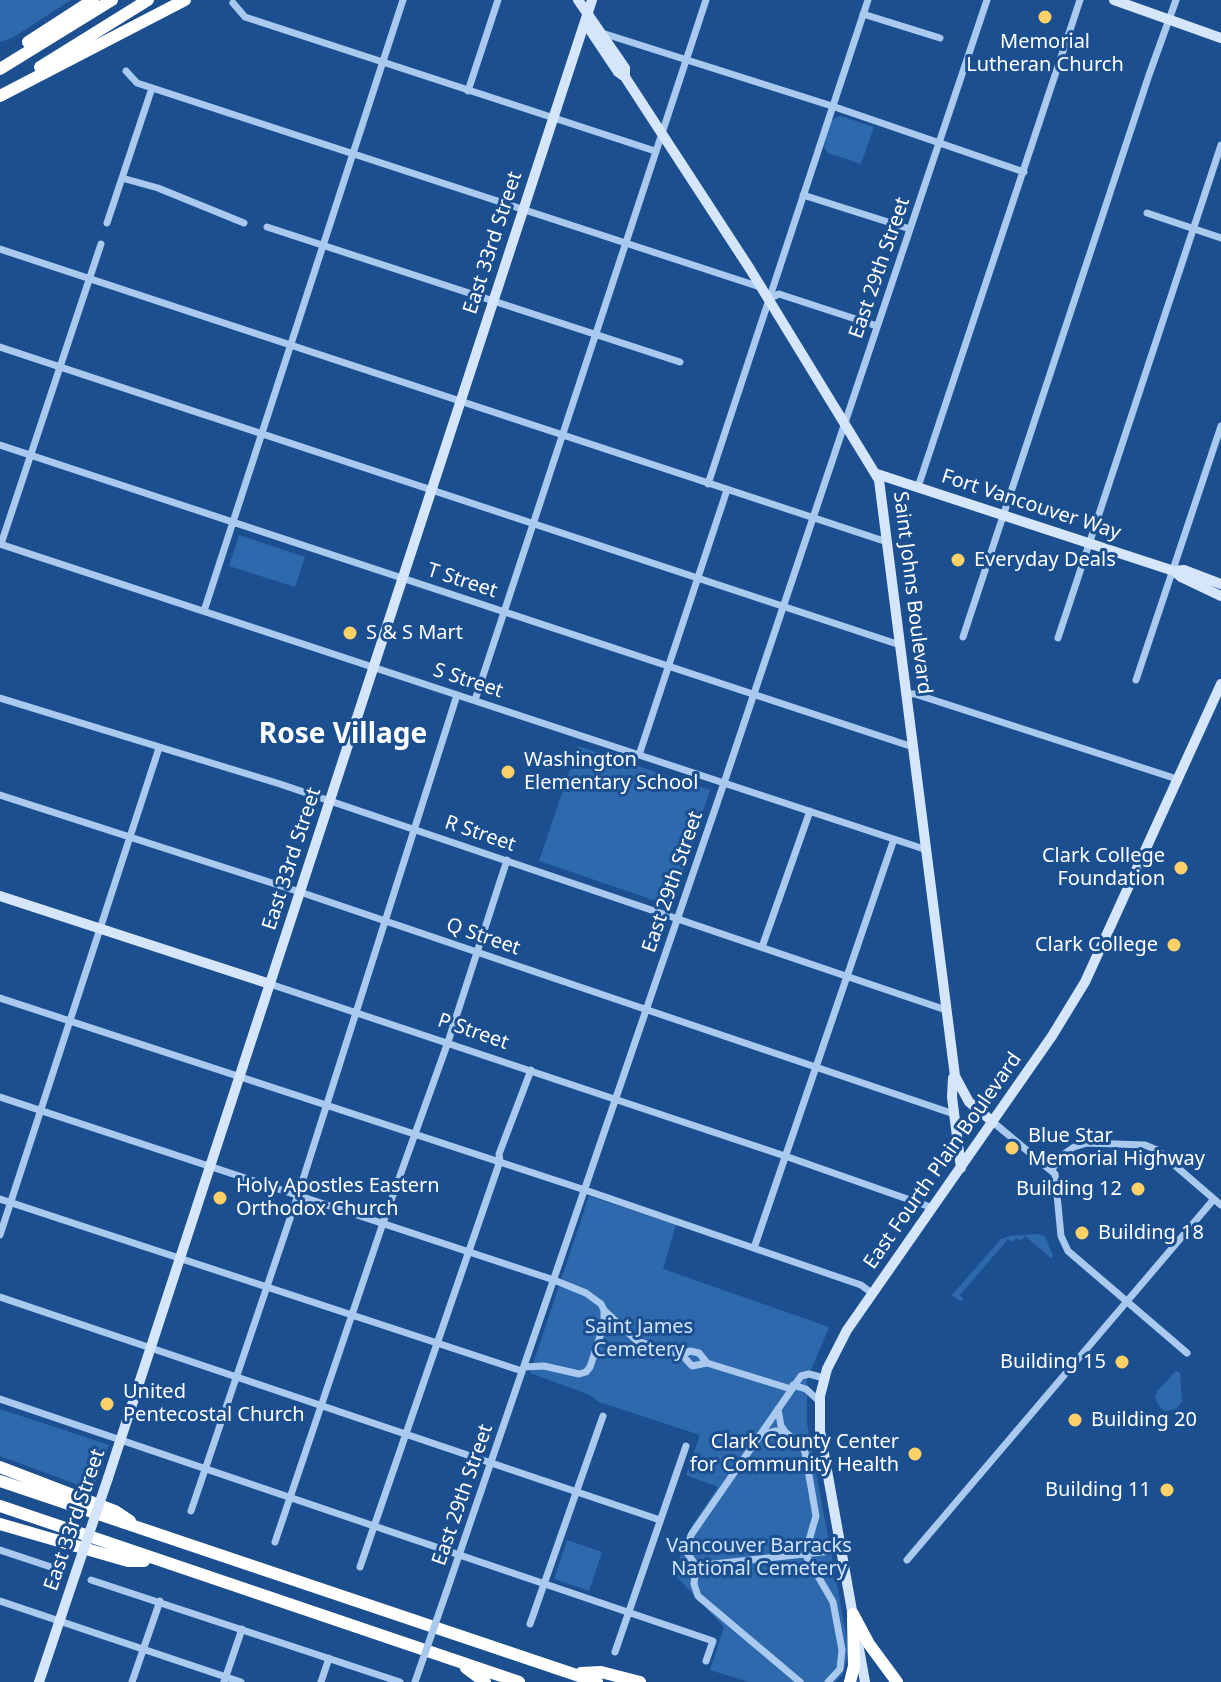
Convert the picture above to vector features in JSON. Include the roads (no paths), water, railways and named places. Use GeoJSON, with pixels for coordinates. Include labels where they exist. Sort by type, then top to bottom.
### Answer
{"type":"FeatureCollection","features":[{"type":"Feature","properties":{"kind":"highway"},"geometry":{"type":"LineString","coordinates":[[0,60],[93,0]]}},
{"type":"Feature","properties":{"kind":"highway"},"geometry":{"type":"LineString","coordinates":[[0,69],[112,0]]}},
{"type":"Feature","properties":{"kind":"highway"},"geometry":{"type":"LineString","coordinates":[[0,94],[148,0]]}},
{"type":"Feature","properties":{"kind":"highway"},"geometry":{"type":"LineString","coordinates":[[0,94],[185,0]]}},
{"type":"Feature","properties":{"kind":"highway"},"geometry":{"type":"LineString","coordinates":[[0,1467],[115,1511],[147,1531]]}},
{"type":"Feature","properties":{"kind":"highway"},"geometry":{"type":"LineString","coordinates":[[0,1481],[597,1682]]}},
{"type":"Feature","properties":{"kind":"highway"},"geometry":{"type":"LineString","coordinates":[[0,1506],[519,1682]]}},
{"type":"Feature","properties":{"kind":"highway"},"geometry":{"type":"LineString","coordinates":[[0,1524],[128,1561],[159,1562]]}},
{"type":"Feature","properties":{"kind":"highway"},"geometry":{"type":"LineString","coordinates":[[850,1682],[854,1666],[853,1614]]}},
{"type":"Feature","properties":{"kind":"highway"},"geometry":{"type":"LineString","coordinates":[[853,1614],[869,1644],[897,1682]]}},
{"type":"Feature","properties":{"kind":"highway"},"geometry":{"type":"LineString","coordinates":[[457,1662],[485,1682]]}},
{"type":"Feature","properties":{"kind":"highway"},"geometry":{"type":"LineString","coordinates":[[570,1674],[601,1672],[640,1682]]}},
{"type":"Feature","properties":{"kind":"street"},"geometry":{"type":"LineString","coordinates":[[204,611],[403,0]]}},
{"type":"Feature","properties":{"kind":"street"},"geometry":{"type":"LineString","coordinates":[[468,91],[498,0]]}},
{"type":"Feature","properties":{"kind":"street","name":"Saint Johns Boulevard"},"geometry":{"type":"LineString","coordinates":[[578,0],[625,68],[625,77]]}},
{"type":"Feature","properties":{"kind":"street","name":"East 33rd Street"},"geometry":{"type":"LineString","coordinates":[[39,1682],[592,0]]}},
{"type":"Feature","properties":{"kind":"street"},"geometry":{"type":"LineString","coordinates":[[475,700],[706,0]]}},
{"type":"Feature","properties":{"kind":"street"},"geometry":{"type":"LineString","coordinates":[[708,484],[868,0]]}},
{"type":"Feature","properties":{"kind":"street","name":"East 29th Street"},"geometry":{"type":"LineString","coordinates":[[415,1682],[724,783],[987,0]]}},
{"type":"Feature","properties":{"kind":"street"},"geometry":{"type":"LineString","coordinates":[[918,487],[1080,0]]}},
{"type":"Feature","properties":{"kind":"street"},"geometry":{"type":"LineString","coordinates":[[1114,0],[1221,38]]}},
{"type":"Feature","properties":{"kind":"street"},"geometry":{"type":"LineString","coordinates":[[963,637],[1176,0]]}},
{"type":"Feature","properties":{"kind":"street"},"geometry":{"type":"LineString","coordinates":[[233,3],[245,17],[655,151]]}},
{"type":"Feature","properties":{"kind":"street","name":"Saint Johns Boulevard"},"geometry":{"type":"LineString","coordinates":[[587,14],[590,30],[661,132],[877,474],[954,1068],[965,1096],[993,1122]]}},
{"type":"Feature","properties":{"kind":"street"},"geometry":{"type":"LineString","coordinates":[[863,14],[940,38]]}},
{"type":"Feature","properties":{"kind":"street"},"geometry":{"type":"LineString","coordinates":[[602,33],[832,106],[1024,172]]}},
{"type":"Feature","properties":{"kind":"street"},"geometry":{"type":"LineString","coordinates":[[126,71],[137,83],[760,287]]}},
{"type":"Feature","properties":{"kind":"street"},"geometry":{"type":"LineString","coordinates":[[107,223],[152,88]]}},
{"type":"Feature","properties":{"kind":"street"},"geometry":{"type":"LineString","coordinates":[[1058,638],[1221,145]]}},
{"type":"Feature","properties":{"kind":"street"},"geometry":{"type":"LineString","coordinates":[[122,178],[158,188],[244,223]]}},
{"type":"Feature","properties":{"kind":"street"},"geometry":{"type":"LineString","coordinates":[[803,195],[910,229]]}},
{"type":"Feature","properties":{"kind":"street"},"geometry":{"type":"LineString","coordinates":[[1147,213],[1221,238]]}},
{"type":"Feature","properties":{"kind":"street"},"geometry":{"type":"LineString","coordinates":[[267,227],[680,362]]}},
{"type":"Feature","properties":{"kind":"street"},"geometry":{"type":"LineString","coordinates":[[1,544],[101,244]]}},
{"type":"Feature","properties":{"kind":"street"},"geometry":{"type":"LineString","coordinates":[[0,249],[887,542]]}},
{"type":"Feature","properties":{"kind":"street"},"geometry":{"type":"LineString","coordinates":[[768,299],[779,294],[877,326]]}},
{"type":"Feature","properties":{"kind":"street"},"geometry":{"type":"LineString","coordinates":[[0,347],[900,645]]}},
{"type":"Feature","properties":{"kind":"street"},"geometry":{"type":"LineString","coordinates":[[1136,680],[1221,426]]}},
{"type":"Feature","properties":{"kind":"street","name":"T Street"},"geometry":{"type":"LineString","coordinates":[[0,445],[913,747]]}},
{"type":"Feature","properties":{"kind":"street","name":"Fort Vancouver Way"},"geometry":{"type":"LineString","coordinates":[[877,474],[1174,571],[1221,596]]}},
{"type":"Feature","properties":{"kind":"street"},"geometry":{"type":"LineString","coordinates":[[639,755],[727,490]]}},
{"type":"Feature","properties":{"kind":"street","name":"S Street"},"geometry":{"type":"LineString","coordinates":[[1,544],[927,850]]}},
{"type":"Feature","properties":{"kind":"street","name":"Fort Vancouver Way"},"geometry":{"type":"LineString","coordinates":[[1174,571],[1184,570],[1221,584]]}},
{"type":"Feature","properties":{"kind":"street","name":"East Fourth Plain Boulevard"},"geometry":{"type":"LineString","coordinates":[[865,1682],[822,1444],[820,1402],[824,1378],[837,1346],[993,1122],[1085,982],[1221,684]]}},
{"type":"Feature","properties":{"kind":"street"},"geometry":{"type":"LineString","coordinates":[[906,694],[915,694],[1177,779]]}},
{"type":"Feature","properties":{"kind":"street"},"geometry":{"type":"LineString","coordinates":[[191,1511],[298,1195],[457,695]]}},
{"type":"Feature","properties":{"kind":"street","name":"R Street"},"geometry":{"type":"LineString","coordinates":[[0,698],[216,763],[946,1010]]}},
{"type":"Feature","properties":{"kind":"street"},"geometry":{"type":"LineString","coordinates":[[0,1235],[159,748]]}},
{"type":"Feature","properties":{"kind":"street","name":"Q Street"},"geometry":{"type":"LineString","coordinates":[[0,795],[385,920],[954,1114]]}},
{"type":"Feature","properties":{"kind":"street"},"geometry":{"type":"LineString","coordinates":[[762,947],[810,811]]}},
{"type":"Feature","properties":{"kind":"street"},"geometry":{"type":"LineString","coordinates":[[754,1248],[894,839]]}},
{"type":"Feature","properties":{"kind":"street"},"geometry":{"type":"LineString","coordinates":[[275,1542],[448,1042],[507,860]]}},
{"type":"Feature","properties":{"kind":"street","name":"P Street"},"geometry":{"type":"LineString","coordinates":[[0,896],[448,1042],[933,1208]]}},
{"type":"Feature","properties":{"kind":"street"},"geometry":{"type":"LineString","coordinates":[[0,998],[500,1161],[861,1285],[873,1294]]}},
{"type":"Feature","properties":{"kind":"street"},"geometry":{"type":"LineString","coordinates":[[954,1068],[954,1114],[961,1168]]}},
{"type":"Feature","properties":{"kind":"street"},"geometry":{"type":"LineString","coordinates":[[360,1567],[500,1161],[499,1154],[531,1070]]}},
{"type":"Feature","properties":{"kind":"street"},"geometry":{"type":"LineString","coordinates":[[0,1097],[554,1280],[596,1299],[637,1341],[682,1355],[692,1366],[707,1363],[806,1389],[820,1402]]}},
{"type":"Feature","properties":{"kind":"street"},"geometry":{"type":"LineString","coordinates":[[993,1122],[1052,1169],[1057,1180],[1061,1236],[1065,1247],[1187,1353]]}},
{"type":"Feature","properties":{"kind":"street"},"geometry":{"type":"LineString","coordinates":[[907,1560],[1218,1202],[1157,1150],[1145,1145],[1087,1143],[1064,1154],[1052,1169]]}},
{"type":"Feature","properties":{"kind":"street"},"geometry":{"type":"LineString","coordinates":[[0,1199],[523,1369],[544,1366],[579,1374],[586,1372],[604,1324],[604,1310]]}},
{"type":"Feature","properties":{"kind":"street"},"geometry":{"type":"LineString","coordinates":[[0,1297],[660,1520]]}},
{"type":"Feature","properties":{"kind":"street"},"geometry":{"type":"LineString","coordinates":[[682,1355],[690,1351],[699,1353],[707,1363]]}},
{"type":"Feature","properties":{"kind":"street"},"geometry":{"type":"LineString","coordinates":[[800,1682],[698,1596],[694,1584],[696,1566],[688,1554],[688,1541],[801,1376],[806,1374],[824,1378]]}},
{"type":"Feature","properties":{"kind":"street"},"geometry":{"type":"LineString","coordinates":[[0,1399],[713,1641],[706,1661]]}},
{"type":"Feature","properties":{"kind":"street"},"geometry":{"type":"LineString","coordinates":[[778,1408],[778,1417],[786,1433]]}},
{"type":"Feature","properties":{"kind":"street"},"geometry":{"type":"LineString","coordinates":[[530,1624],[603,1416]]}},
{"type":"Feature","properties":{"kind":"street"},"geometry":{"type":"LineString","coordinates":[[758,1436],[767,1432],[786,1433],[794,1437],[805,1452],[815,1503],[814,1529],[805,1554]]}},
{"type":"Feature","properties":{"kind":"street"},"geometry":{"type":"LineString","coordinates":[[615,1652],[686,1446]]}},
{"type":"Feature","properties":{"kind":"street"},"geometry":{"type":"LineString","coordinates":[[0,1550],[60,1570]]}},
{"type":"Feature","properties":{"kind":"street"},"geometry":{"type":"LineString","coordinates":[[696,1566],[840,1550]]}},
{"type":"Feature","properties":{"kind":"street"},"geometry":{"type":"LineString","coordinates":[[805,1554],[833,1602],[842,1650],[840,1669],[828,1682]]}},
{"type":"Feature","properties":{"kind":"street"},"geometry":{"type":"LineString","coordinates":[[91,1580],[400,1682]]}},
{"type":"Feature","properties":{"kind":"street"},"geometry":{"type":"LineString","coordinates":[[0,1601],[144,1649],[225,1680],[241,1682]]}},
{"type":"Feature","properties":{"kind":"street"},"geometry":{"type":"LineString","coordinates":[[132,1682],[160,1601]]}},
{"type":"Feature","properties":{"kind":"street"},"geometry":{"type":"LineString","coordinates":[[225,1680],[242,1629]]}},
{"type":"Feature","properties":{"kind":"street"},"geometry":{"type":"LineString","coordinates":[[321,1682],[329,1658]]}},
{"type":"Feature","properties":{"kind":"place","name":"Memorial Lutheran Church"},"geometry":{"type":"Point","coordinates":[1045,17]}},
{"type":"Feature","properties":{"kind":"place","name":"Everyday Deals"},"geometry":{"type":"Point","coordinates":[958,560]}},
{"type":"Feature","properties":{"kind":"place","name":"S & S Mart"},"geometry":{"type":"Point","coordinates":[350,633]}},
{"type":"Feature","properties":{"kind":"place","name":"Washington Elementary School"},"geometry":{"type":"Point","coordinates":[508,772]}},
{"type":"Feature","properties":{"kind":"place","name":"Clark College Foundation"},"geometry":{"type":"Point","coordinates":[1181,868]}},
{"type":"Feature","properties":{"kind":"place","name":"Clark College"},"geometry":{"type":"Point","coordinates":[1174,945]}},
{"type":"Feature","properties":{"kind":"place","name":"Blue Star Memorial Highway"},"geometry":{"type":"Point","coordinates":[1012,1148]}},
{"type":"Feature","properties":{"kind":"place","name":"Building 12"},"geometry":{"type":"Point","coordinates":[1138,1189]}},
{"type":"Feature","properties":{"kind":"place","name":"Holy Apostles Eastern Orthodox Church"},"geometry":{"type":"Point","coordinates":[220,1198]}},
{"type":"Feature","properties":{"kind":"place","name":"Building 18"},"geometry":{"type":"Point","coordinates":[1082,1233]}},
{"type":"Feature","properties":{"kind":"place","name":"Building 15"},"geometry":{"type":"Point","coordinates":[1122,1362]}},
{"type":"Feature","properties":{"kind":"place","name":"United Pentecostal Church"},"geometry":{"type":"Point","coordinates":[107,1404]}},
{"type":"Feature","properties":{"kind":"place","name":"Building 20"},"geometry":{"type":"Point","coordinates":[1075,1420]}},
{"type":"Feature","properties":{"kind":"place","name":"Clark County Center for Community Health"},"geometry":{"type":"Point","coordinates":[915,1454]}},
{"type":"Feature","properties":{"kind":"place","name":"Building 11"},"geometry":{"type":"Point","coordinates":[1167,1490]}},
{"type":"Feature","properties":{"kind":"district","name":"Rose Village"},"geometry":{"type":"Point","coordinates":[343,735]}},
{"type":"Feature","properties":{"kind":"park label","name":"Saint James Cemetery"},"geometry":{"type":"Point","coordinates":[639,1338]}},
{"type":"Feature","properties":{"kind":"park label","name":"Vancouver Barracks National Cemetery"},"geometry":{"type":"Point","coordinates":[759,1558]}}]}
